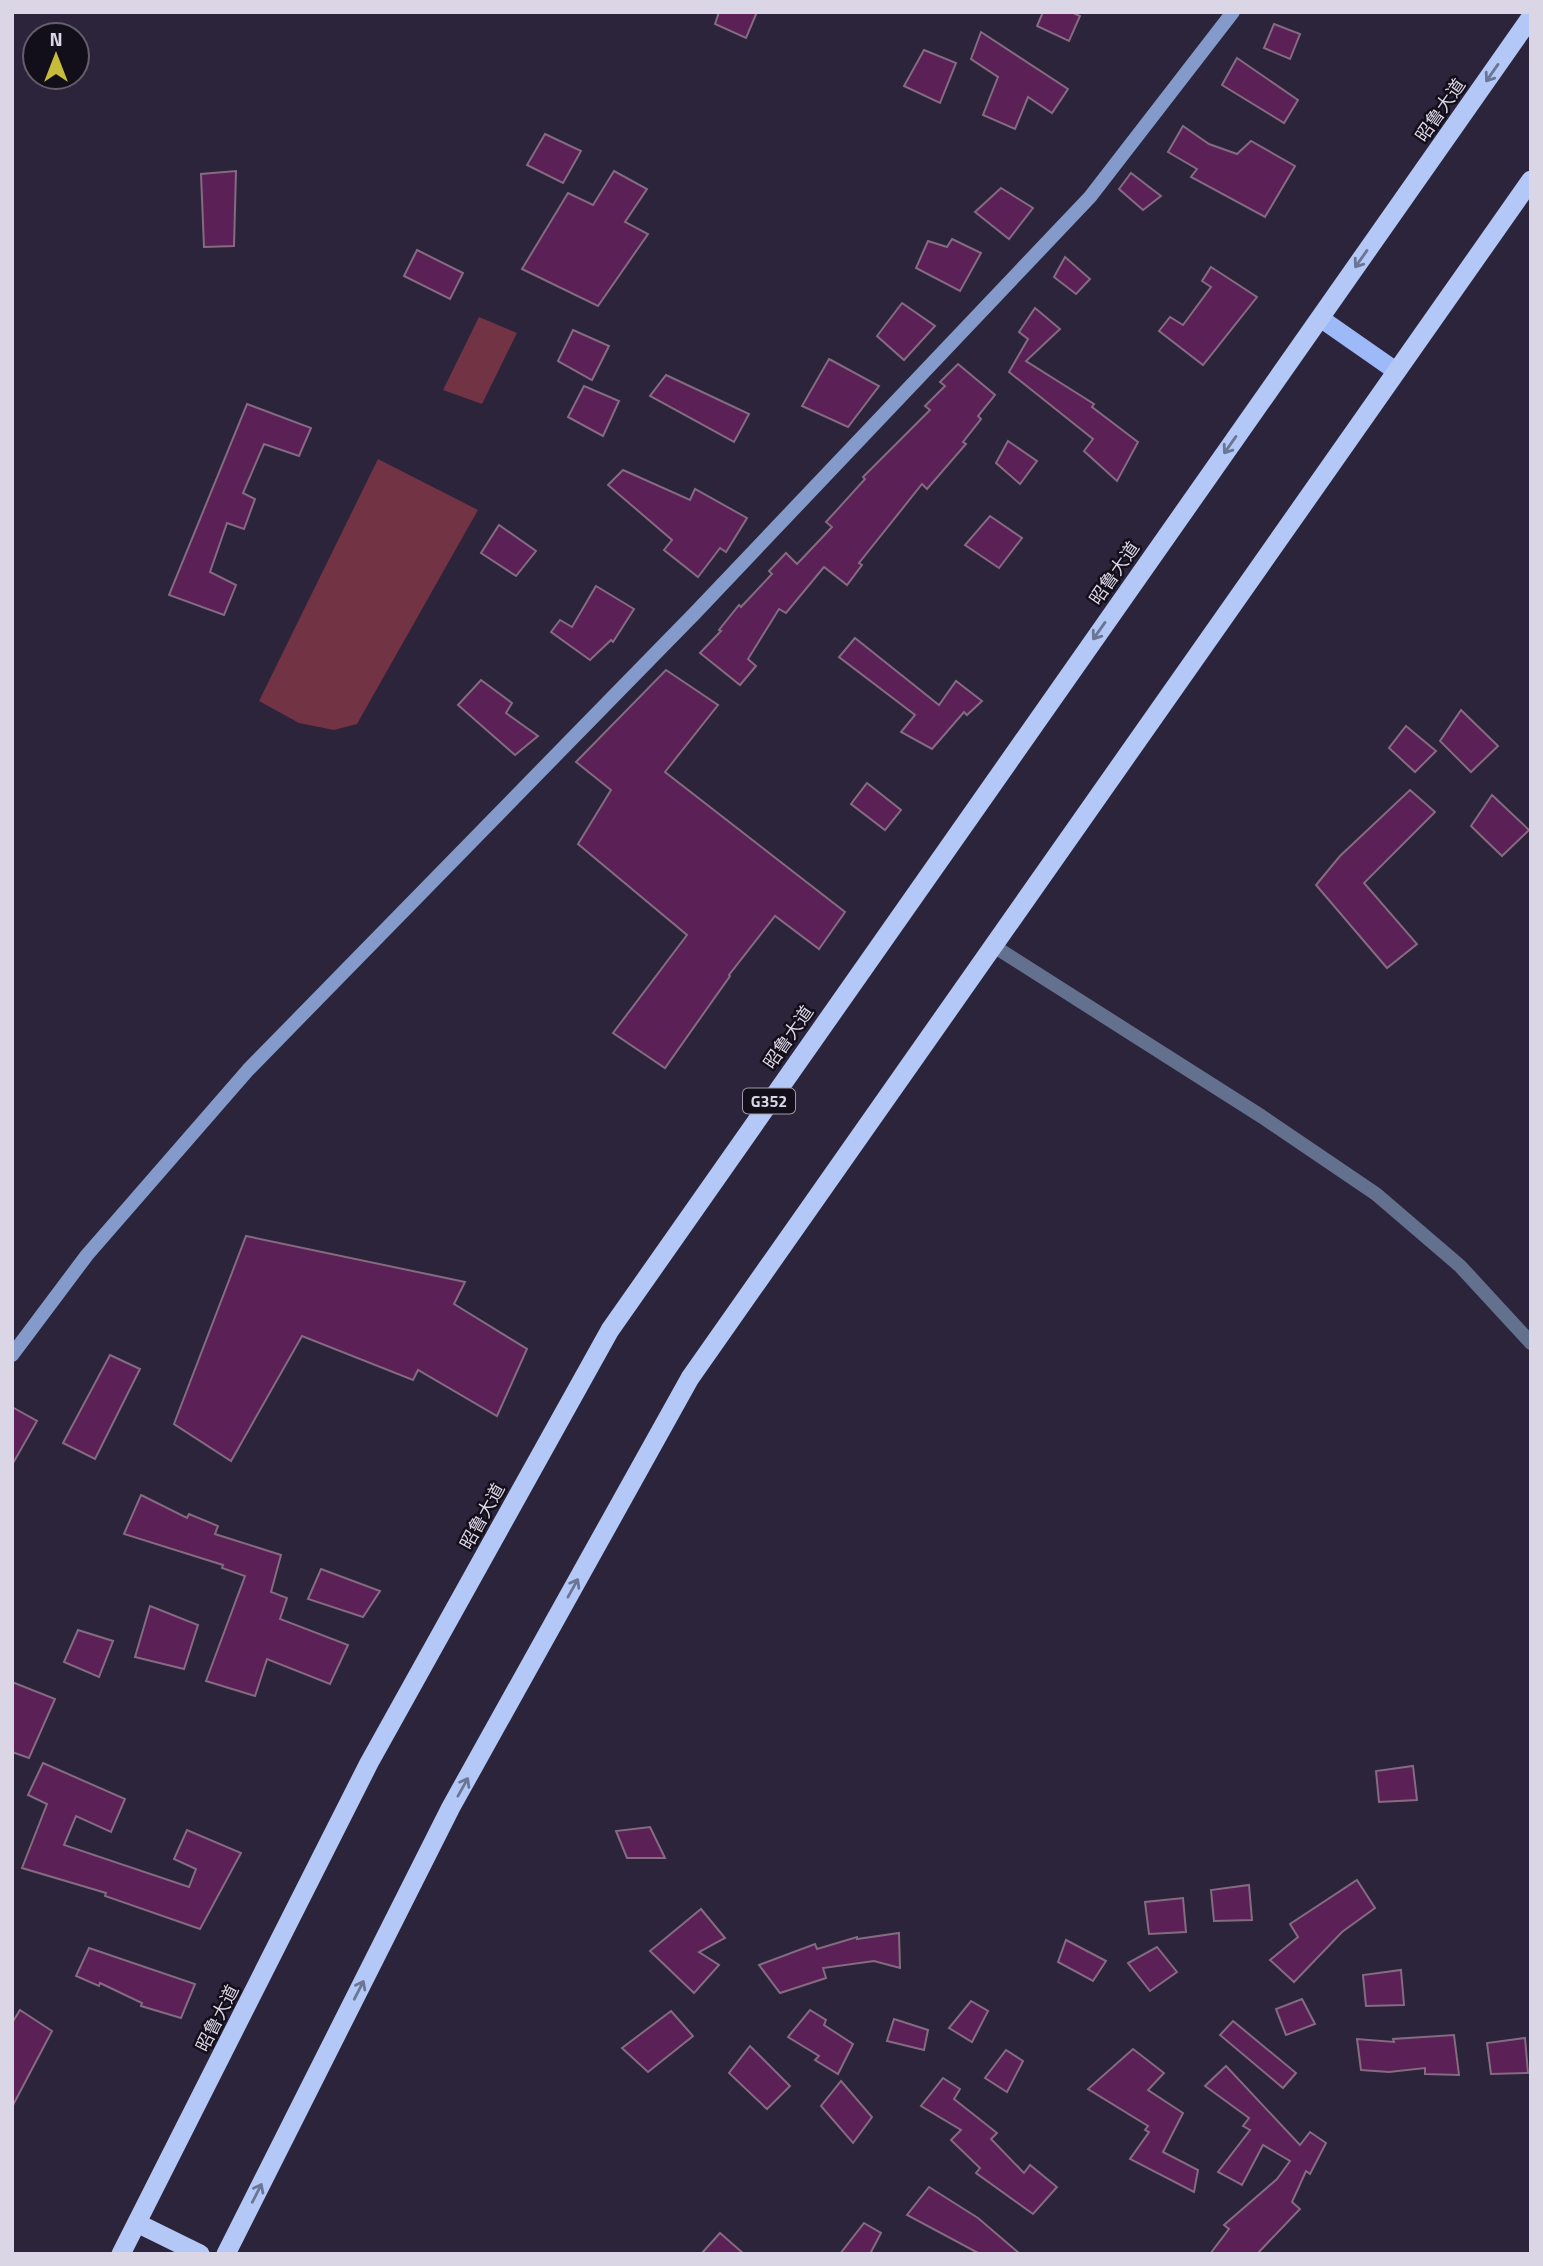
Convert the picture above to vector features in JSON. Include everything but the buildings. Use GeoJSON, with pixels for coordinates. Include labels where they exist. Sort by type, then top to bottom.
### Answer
{"type":"FeatureCollection","features":[{"type":"Feature","properties":{"kind":"highway","name":"昭鲁大道"},"geometry":{"type":"LineString","coordinates":[[121,2254],[369,1763],[610,1329],[1531,18]]}},
{"type":"Feature","properties":{"kind":"highway"},"geometry":{"type":"LineString","coordinates":[[226,2254],[452,1807],[690,1378],[1531,180]]}},
{"type":"Feature","properties":{"kind":"highway"},"geometry":{"type":"LineString","coordinates":[[137,2222],[200,2254]]}},
{"type":"Feature","properties":{"kind":"main road"},"geometry":{"type":"LineString","coordinates":[[12,1355],[87,1255],[247,1070],[695,614],[1090,197],[1233,12]]}},
{"type":"Feature","properties":{"kind":"main road"},"geometry":{"type":"LineString","coordinates":[[1320,318],[1396,371]]}},
{"type":"Feature","properties":{"kind":"street"},"geometry":{"type":"LineString","coordinates":[[992,945],[1261,1116],[1376,1194],[1460,1266],[1531,1343]]}},
{"type":"Feature","properties":{"kind":"shaded area"},"geometry":{"type":"Polygon","coordinates":[[[479,317],[517,333],[482,404],[443,390],[479,317]]]}},
{"type":"Feature","properties":{"kind":"shaded area"},"geometry":{"type":"Polygon","coordinates":[[[378,459],[478,510],[357,724],[334,730],[299,723],[259,701],[378,459]]]}}]}
